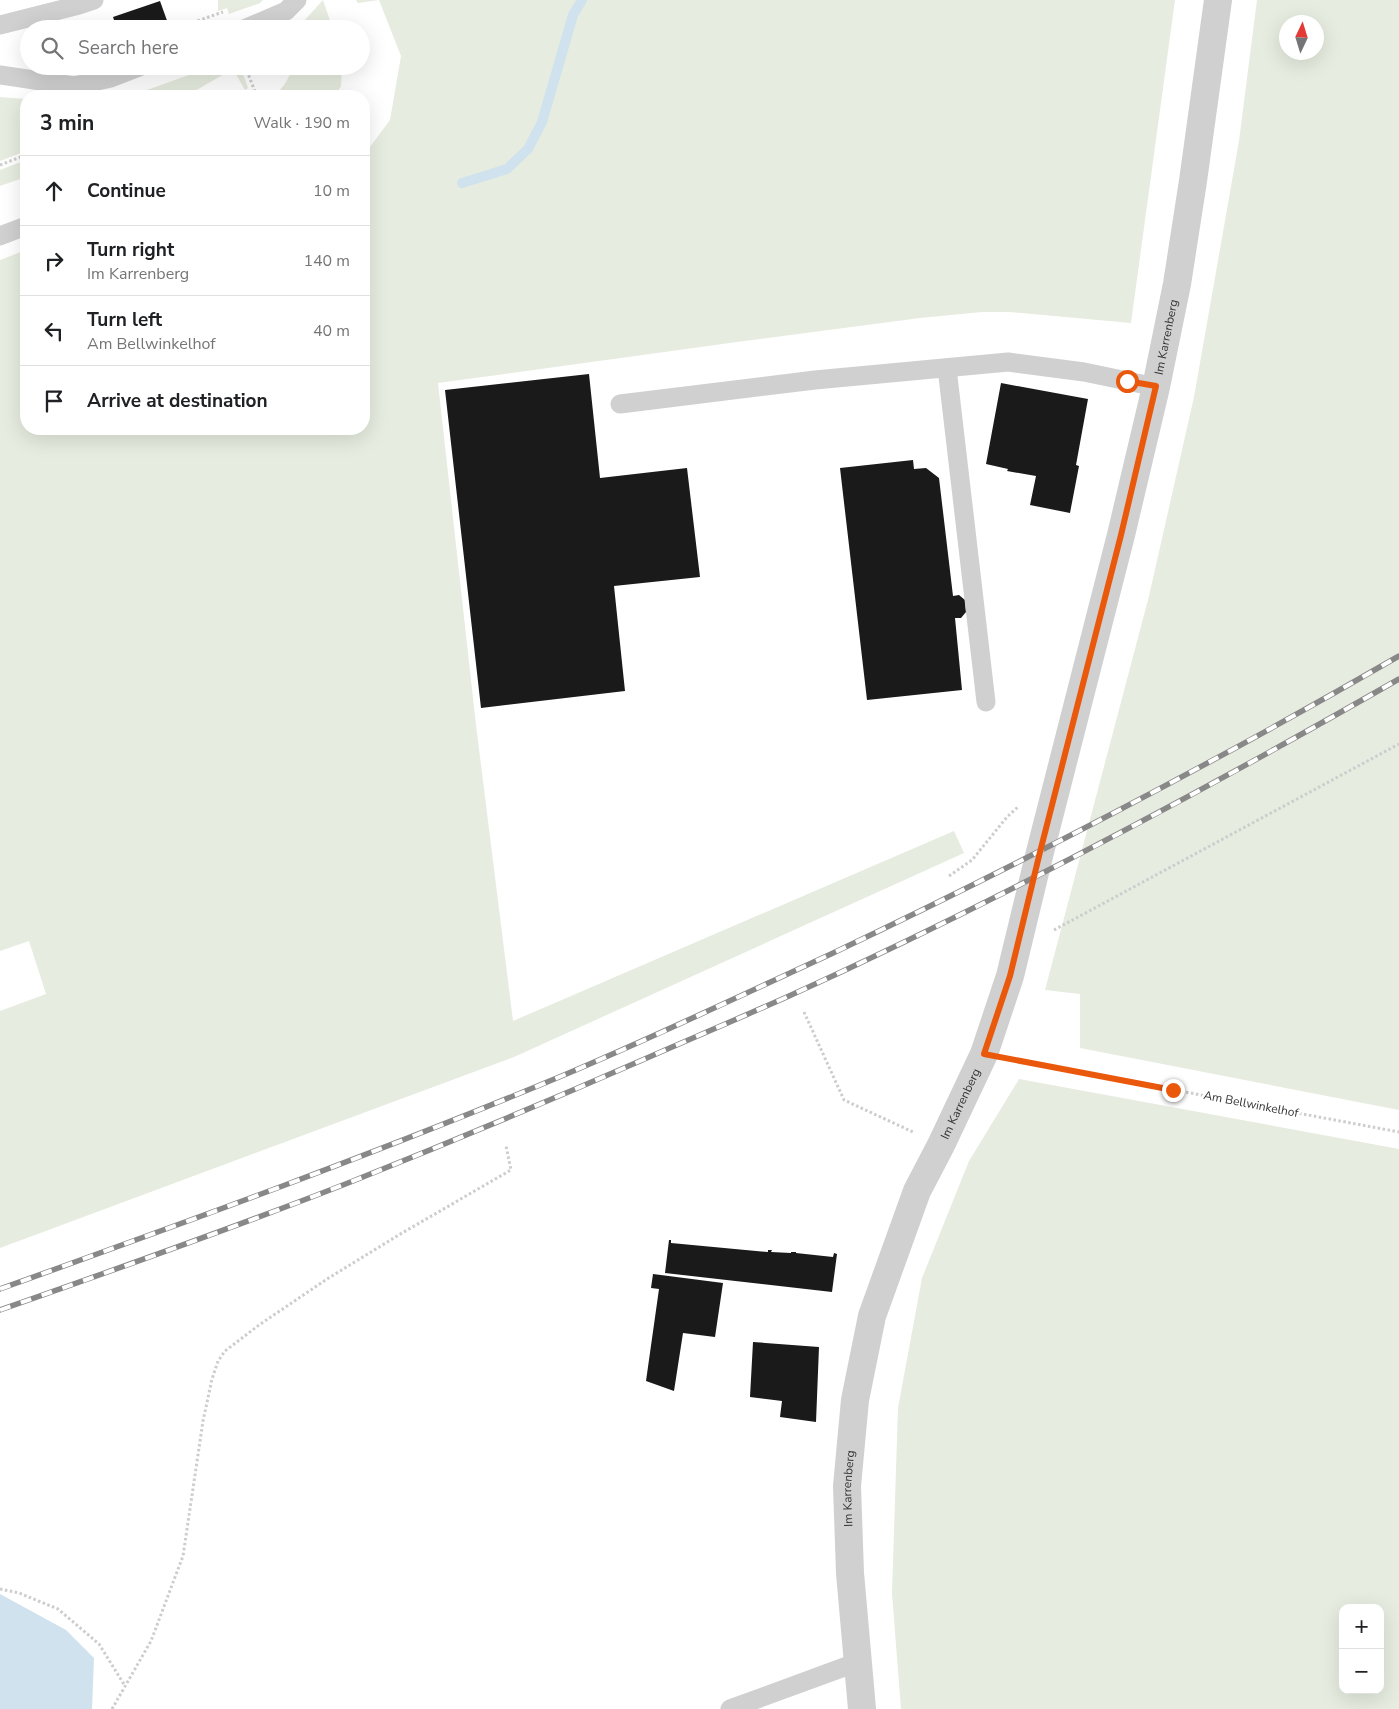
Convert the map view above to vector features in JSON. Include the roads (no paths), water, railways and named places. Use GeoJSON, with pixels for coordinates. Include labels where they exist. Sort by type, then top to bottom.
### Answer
{"type":"FeatureCollection","features":[{"type":"Feature","properties":{"kind":"street","name":"Im Karrenberg"},"geometry":{"type":"LineString","coordinates":[[862,1709],[850,1574],[847,1486],[855,1400],[872,1316],[917,1191],[984,1054],[1003,1000],[1121,535],[1156,386],[1183,247],[1218,0]]}},
{"type":"Feature","properties":{"kind":"lane"},"geometry":{"type":"LineString","coordinates":[[0,25],[94,0]]}},
{"type":"Feature","properties":{"kind":"lane"},"geometry":{"type":"LineString","coordinates":[[263,20],[292,6]]}},
{"type":"Feature","properties":{"kind":"lane"},"geometry":{"type":"LineString","coordinates":[[0,75],[74,86],[119,75]]}},
{"type":"Feature","properties":{"kind":"lane"},"geometry":{"type":"LineString","coordinates":[[0,236],[20,228]]}},
{"type":"Feature","properties":{"kind":"lane"},"geometry":{"type":"LineString","coordinates":[[620,404],[815,380],[1008,362],[1084,372],[1156,386]]}},
{"type":"Feature","properties":{"kind":"lane"},"geometry":{"type":"LineString","coordinates":[[947,368],[986,702]]}},
{"type":"Feature","properties":{"kind":"lane"},"geometry":{"type":"LineString","coordinates":[[730,1709],[858,1662]]}},
{"type":"Feature","properties":{"kind":"water"},"geometry":{"type":"Polygon","coordinates":[[[0,1594],[66,1630],[94,1658],[92,1709],[0,1709],[0,1594]]]}},
{"type":"Feature","properties":{"kind":"waterway"},"geometry":{"type":"LineString","coordinates":[[462,183],[507,169],[528,149],[542,122],[573,15],[582,0]]}},
{"type":"Feature","properties":{"kind":"railway"},"geometry":{"type":"LineString","coordinates":[[0,1289],[424,1132],[564,1075],[665,1031],[831,954],[975,884],[1118,811],[1259,735],[1399,656]]}},
{"type":"Feature","properties":{"kind":"railway"},"geometry":{"type":"LineString","coordinates":[[0,1310],[131,1264],[348,1183],[531,1108],[789,996],[867,960],[1098,845],[1399,679]]}}]}
